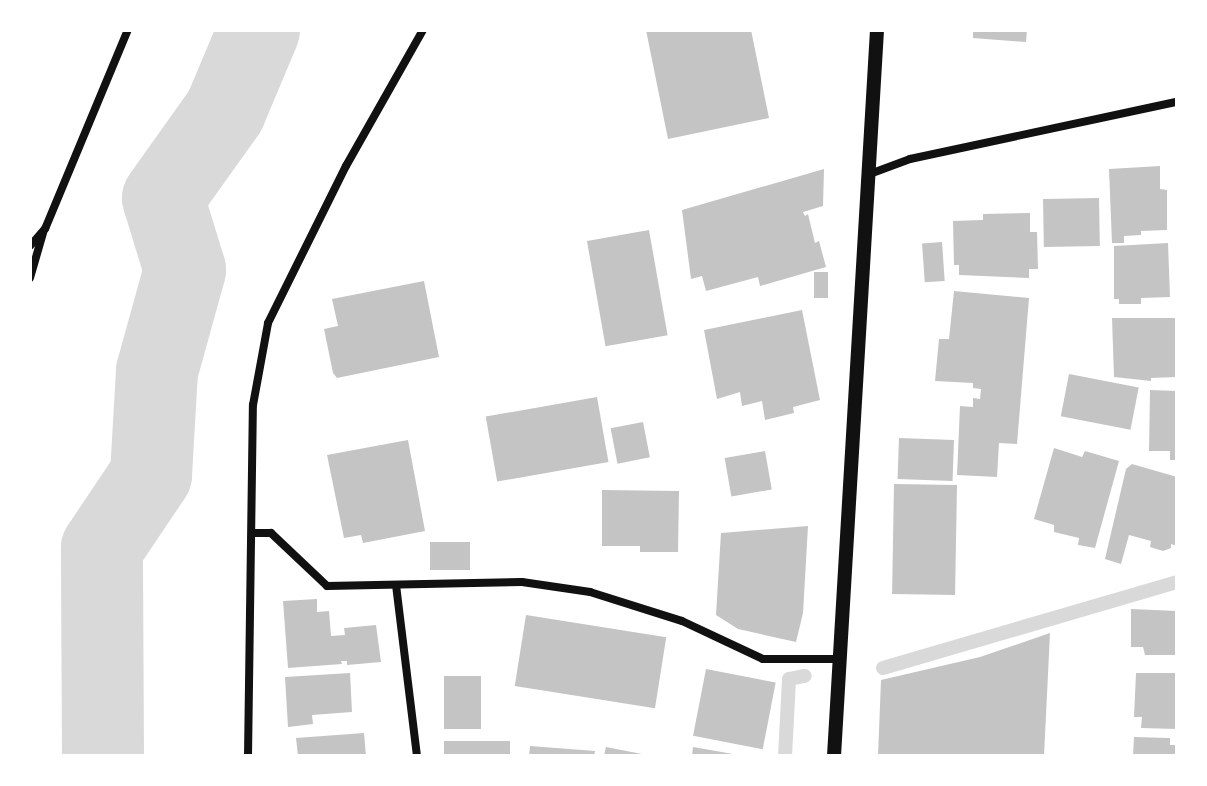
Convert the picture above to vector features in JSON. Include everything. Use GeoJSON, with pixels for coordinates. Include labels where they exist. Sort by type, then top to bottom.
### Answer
{"type":"FeatureCollection","features":[{"type":"Feature","properties":{"kind":"street"},"geometry":{"type":"LineString","coordinates":[[30,278],[45,229],[128,30]]}},
{"type":"Feature","properties":{"kind":"street"},"geometry":{"type":"LineString","coordinates":[[248,756],[253,405],[268,323],[346,166],[423,30]]}},
{"type":"Feature","properties":{"kind":"street"},"geometry":{"type":"LineString","coordinates":[[834,756],[877,30]]}},
{"type":"Feature","properties":{"kind":"street"},"geometry":{"type":"LineString","coordinates":[[867,175],[910,159],[1177,102]]}},
{"type":"Feature","properties":{"kind":"street"},"geometry":{"type":"LineString","coordinates":[[30,246],[45,229]]}},
{"type":"Feature","properties":{"kind":"street"},"geometry":{"type":"LineString","coordinates":[[252,533],[271,533],[327,586],[522,582],[590,592],[682,621],[763,659],[840,659]]}},
{"type":"Feature","properties":{"kind":"street"},"geometry":{"type":"LineString","coordinates":[[396,585],[417,756]]}},
{"type":"Feature","properties":{"kind":"building"},"geometry":{"type":"Polygon","coordinates":[[[646,30],[751,30],[769,118],[668,139],[646,30]]]}},
{"type":"Feature","properties":{"kind":"building"},"geometry":{"type":"Polygon","coordinates":[[[973,30],[1027,30],[1026,42],[973,38],[973,30]]]}},
{"type":"Feature","properties":{"kind":"building"},"geometry":{"type":"Polygon","coordinates":[[[1160,166],[1160,189],[1167,190],[1167,230],[1141,231],[1141,235],[1124,236],[1124,243],[1112,243],[1109,169],[1160,166]]]}},
{"type":"Feature","properties":{"kind":"building"},"geometry":{"type":"Polygon","coordinates":[[[824,169],[823,206],[803,212],[805,216],[808,214],[815,243],[819,241],[826,267],[760,286],[758,277],[706,291],[702,276],[691,279],[682,210],[824,169]]]}},
{"type":"Feature","properties":{"kind":"building"},"geometry":{"type":"Polygon","coordinates":[[[1099,198],[1100,246],[1044,247],[1043,199],[1099,198]]]}},
{"type":"Feature","properties":{"kind":"building"},"geometry":{"type":"Polygon","coordinates":[[[1030,213],[1030,232],[1037,232],[1038,269],[1029,269],[1029,278],[959,275],[959,265],[954,265],[953,221],[983,220],[983,214],[1030,213]]]}},
{"type":"Feature","properties":{"kind":"building"},"geometry":{"type":"Polygon","coordinates":[[[649,230],[668,335],[606,346],[587,241],[649,230]]]}},
{"type":"Feature","properties":{"kind":"building"},"geometry":{"type":"Polygon","coordinates":[[[942,242],[945,281],[925,282],[922,243],[942,242]]]}},
{"type":"Feature","properties":{"kind":"building"},"geometry":{"type":"Polygon","coordinates":[[[1168,243],[1170,297],[1141,298],[1141,304],[1119,304],[1119,299],[1114,299],[1114,246],[1168,243]]]}},
{"type":"Feature","properties":{"kind":"building"},"geometry":{"type":"Polygon","coordinates":[[[814,272],[828,272],[828,298],[814,298],[814,272]]]}},
{"type":"Feature","properties":{"kind":"building"},"geometry":{"type":"Polygon","coordinates":[[[424,281],[439,357],[337,378],[333,373],[324,329],[338,326],[332,299],[424,281]]]}},
{"type":"Feature","properties":{"kind":"building"},"geometry":{"type":"Polygon","coordinates":[[[954,291],[1029,298],[1017,444],[999,443],[997,477],[957,475],[960,406],[973,407],[973,398],[980,399],[981,389],[973,388],[973,383],[935,381],[939,339],[949,339],[954,291]]]}},
{"type":"Feature","properties":{"kind":"building"},"geometry":{"type":"Polygon","coordinates":[[[802,310],[820,400],[793,407],[794,413],[765,420],[762,401],[742,406],[740,392],[717,399],[704,330],[802,310]]]}},
{"type":"Feature","properties":{"kind":"building"},"geometry":{"type":"Polygon","coordinates":[[[1112,318],[1177,318],[1177,377],[1151,378],[1151,381],[1114,377],[1112,318]]]}},
{"type":"Feature","properties":{"kind":"building"},"geometry":{"type":"Polygon","coordinates":[[[1069,374],[1139,388],[1130,430],[1061,416],[1069,374]]]}},
{"type":"Feature","properties":{"kind":"building"},"geometry":{"type":"Polygon","coordinates":[[[1150,390],[1177,391],[1177,460],[1170,460],[1170,451],[1149,451],[1150,390]]]}},
{"type":"Feature","properties":{"kind":"building"},"geometry":{"type":"Polygon","coordinates":[[[597,397],[608,462],[497,482],[486,417],[597,397]]]}},
{"type":"Feature","properties":{"kind":"building"},"geometry":{"type":"Polygon","coordinates":[[[643,422],[650,457],[617,464],[611,428],[643,422]]]}},
{"type":"Feature","properties":{"kind":"building"},"geometry":{"type":"Polygon","coordinates":[[[899,438],[954,440],[953,481],[898,479],[899,438]]]}},
{"type":"Feature","properties":{"kind":"building"},"geometry":{"type":"Polygon","coordinates":[[[408,440],[425,531],[363,543],[361,535],[344,538],[327,455],[408,440]]]}},
{"type":"Feature","properties":{"kind":"building"},"geometry":{"type":"Polygon","coordinates":[[[1054,448],[1082,457],[1085,451],[1119,461],[1095,548],[1078,545],[1079,538],[1054,532],[1054,525],[1034,519],[1054,448]]]}},
{"type":"Feature","properties":{"kind":"building"},"geometry":{"type":"Polygon","coordinates":[[[765,451],[772,489],[731,497],[725,458],[765,451]]]}},
{"type":"Feature","properties":{"kind":"building"},"geometry":{"type":"Polygon","coordinates":[[[1132,464],[1177,477],[1177,546],[1171,544],[1171,548],[1163,551],[1150,547],[1151,541],[1129,535],[1121,564],[1105,559],[1126,469],[1132,464]]]}},
{"type":"Feature","properties":{"kind":"building"},"geometry":{"type":"Polygon","coordinates":[[[894,484],[957,485],[955,595],[892,594],[894,484]]]}},
{"type":"Feature","properties":{"kind":"building"},"geometry":{"type":"Polygon","coordinates":[[[602,490],[679,491],[678,552],[640,552],[640,546],[602,546],[602,490]]]}},
{"type":"Feature","properties":{"kind":"building"},"geometry":{"type":"Polygon","coordinates":[[[808,526],[803,613],[796,642],[738,629],[716,615],[721,533],[808,526]]]}},
{"type":"Feature","properties":{"kind":"building"},"geometry":{"type":"Polygon","coordinates":[[[430,542],[470,542],[470,570],[430,570],[430,542]]]}},
{"type":"Feature","properties":{"kind":"building"},"geometry":{"type":"Polygon","coordinates":[[[317,599],[317,612],[329,611],[331,636],[345,635],[344,628],[376,625],[381,662],[347,665],[347,661],[341,661],[342,664],[288,668],[283,601],[317,599]]]}},
{"type":"Feature","properties":{"kind":"building"},"geometry":{"type":"Polygon","coordinates":[[[1131,609],[1177,611],[1177,655],[1145,655],[1143,647],[1131,647],[1131,609]]]}},
{"type":"Feature","properties":{"kind":"building"},"geometry":{"type":"Polygon","coordinates":[[[526,615],[666,637],[655,708],[515,686],[526,615]]]}},
{"type":"Feature","properties":{"kind":"building"},"geometry":{"type":"Polygon","coordinates":[[[1050,633],[1044,756],[878,756],[881,680],[980,657],[1050,633]]]}},
{"type":"Feature","properties":{"kind":"building"},"geometry":{"type":"Polygon","coordinates":[[[706,669],[776,683],[763,749],[693,736],[706,669]]]}},
{"type":"Feature","properties":{"kind":"building"},"geometry":{"type":"Polygon","coordinates":[[[350,673],[352,712],[312,715],[313,724],[288,727],[285,677],[350,673]]]}},
{"type":"Feature","properties":{"kind":"building"},"geometry":{"type":"Polygon","coordinates":[[[1136,673],[1177,673],[1177,729],[1141,728],[1142,717],[1134,717],[1136,673]]]}},
{"type":"Feature","properties":{"kind":"building"},"geometry":{"type":"Polygon","coordinates":[[[444,676],[481,676],[481,729],[444,729],[444,676]]]}},
{"type":"Feature","properties":{"kind":"building"},"geometry":{"type":"Polygon","coordinates":[[[364,733],[366,756],[298,756],[296,738],[364,733]]]}},
{"type":"Feature","properties":{"kind":"building"},"geometry":{"type":"Polygon","coordinates":[[[1134,737],[1170,738],[1170,745],[1177,745],[1177,756],[1133,756],[1134,737]]]}},
{"type":"Feature","properties":{"kind":"building"},"geometry":{"type":"Polygon","coordinates":[[[444,741],[510,741],[510,756],[444,756],[444,741]]]}},
{"type":"Feature","properties":{"kind":"building"},"geometry":{"type":"Polygon","coordinates":[[[530,746],[595,751],[594,756],[529,756],[530,746]]]}},
{"type":"Feature","properties":{"kind":"building"},"geometry":{"type":"Polygon","coordinates":[[[606,747],[647,755],[647,756],[604,756],[606,747]]]}},
{"type":"Feature","properties":{"kind":"building"},"geometry":{"type":"Polygon","coordinates":[[[693,747],[733,754],[692,756],[693,747]]]}},
{"type":"Feature","properties":{"kind":"waterway"},"geometry":{"type":"LineString","coordinates":[[103,756],[102,548],[151,475],[157,371],[185,270],[163,198],[225,111],[259,30]]}},
{"type":"Feature","properties":{"kind":"waterway"},"geometry":{"type":"LineString","coordinates":[[883,668],[1177,582]]}},
{"type":"Feature","properties":{"kind":"waterway"},"geometry":{"type":"LineString","coordinates":[[785,756],[789,679],[805,676]]}}]}
